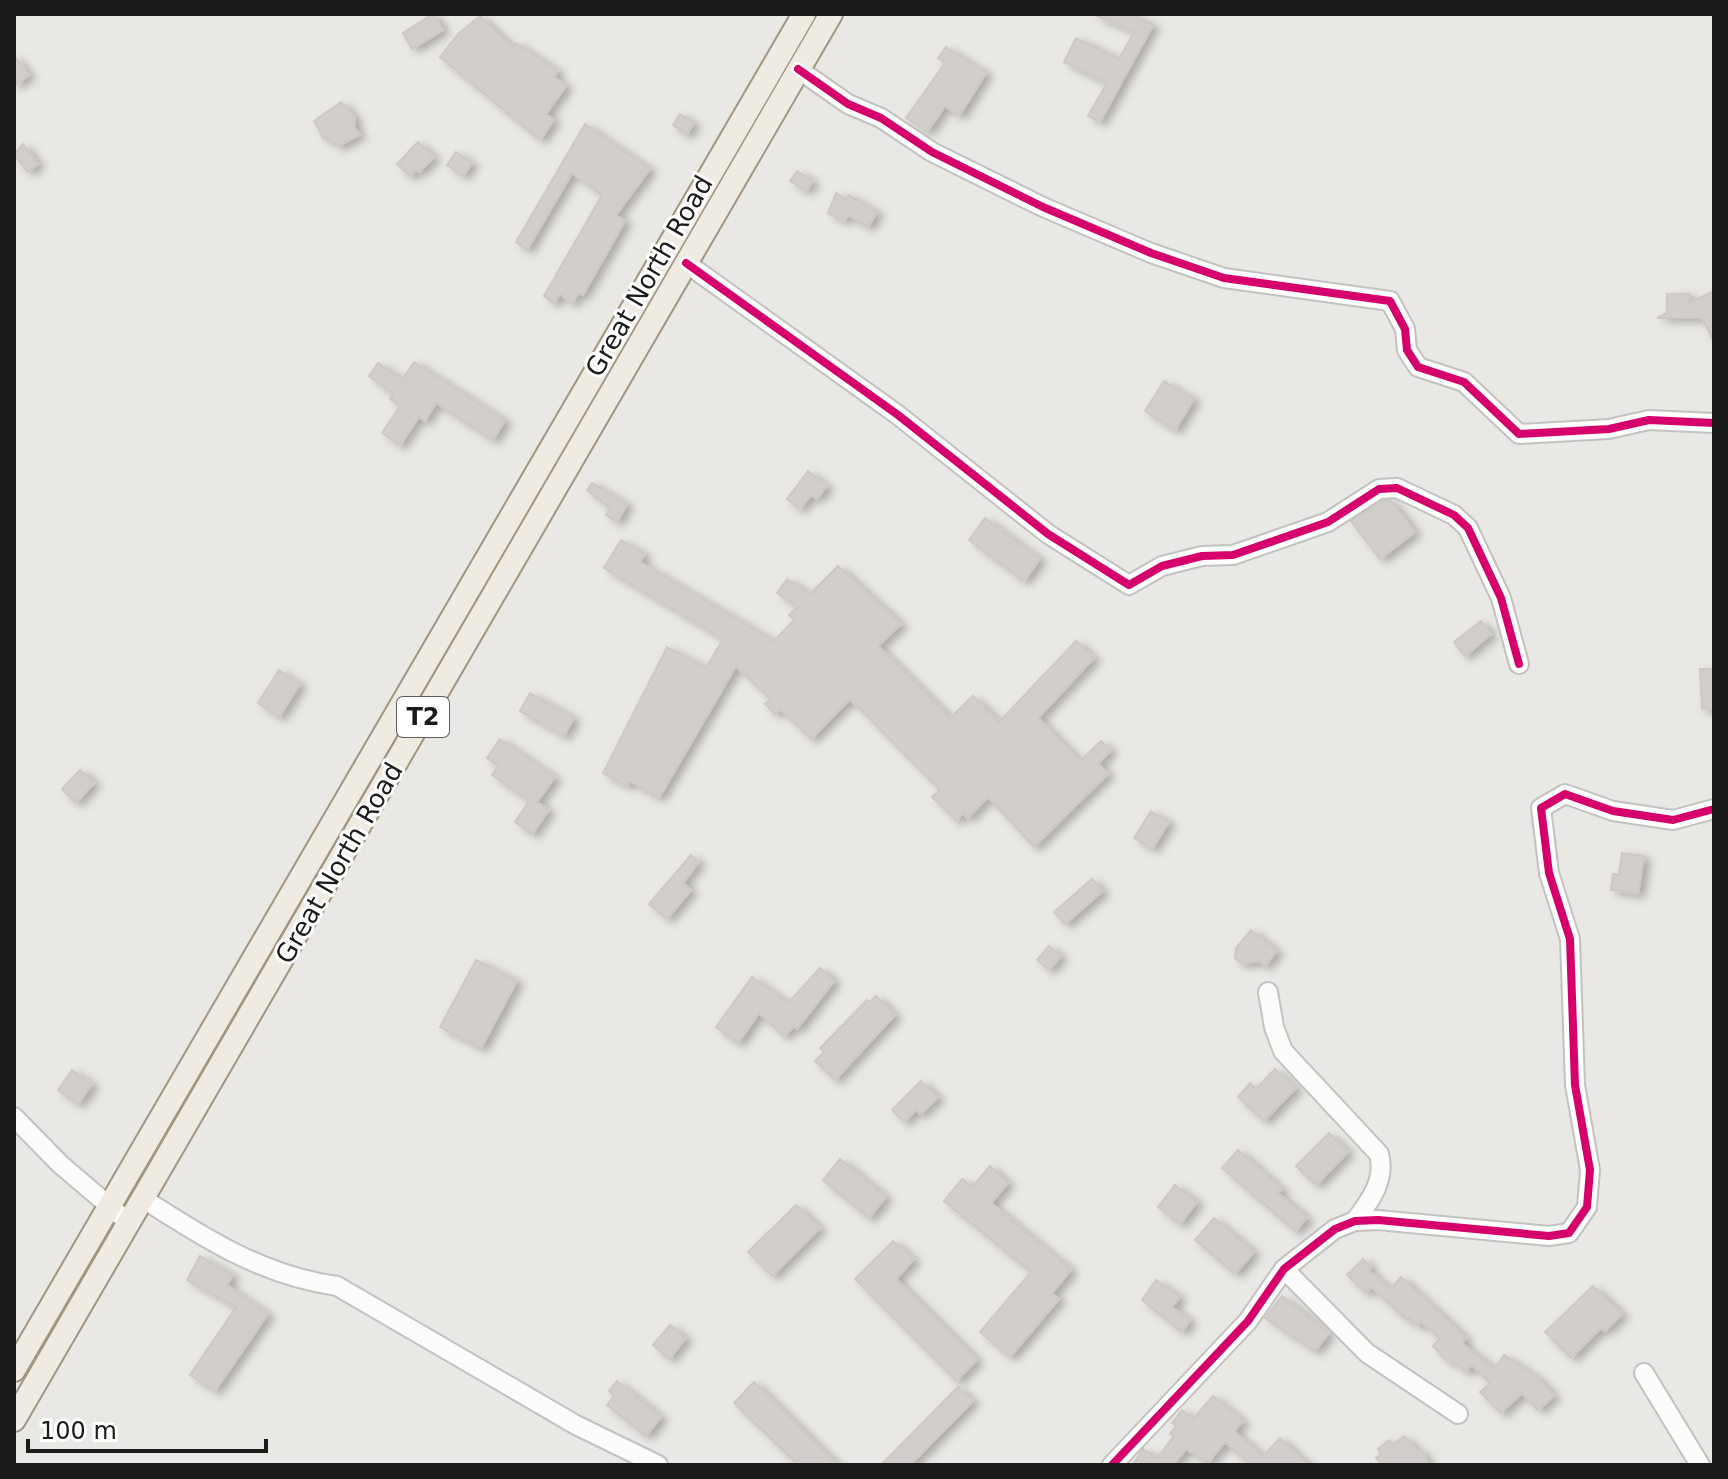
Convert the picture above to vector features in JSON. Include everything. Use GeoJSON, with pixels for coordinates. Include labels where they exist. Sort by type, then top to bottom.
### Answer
{"type":"FeatureCollection","features":[{"type":"Feature","properties":{"kind":"main road","name":"Great North Road"},"geometry":{"type":"LineString","coordinates":[[14,1370],[804,14]]}},
{"type":"Feature","properties":{"kind":"main road","name":"Great North Road"},"geometry":{"type":"LineString","coordinates":[[14,1420],[831,14]]}},
{"type":"Feature","properties":{"kind":"street"},"geometry":{"type":"LineString","coordinates":[[798,69],[848,104],[881,118],[932,152],[1043,207],[1151,253],[1224,278],[1390,301],[1405,329],[1407,350],[1418,367],[1464,382],[1519,434],[1609,429],[1649,420],[1714,423]]}},
{"type":"Feature","properties":{"kind":"street"},"geometry":{"type":"LineString","coordinates":[[686,263],[898,415],[1048,534],[1129,585],[1162,566],[1202,556],[1233,555],[1328,522],[1379,489],[1397,488],[1419,496],[1454,515],[1475,539],[1501,598],[1519,664]]}},
{"type":"Feature","properties":{"kind":"street"},"geometry":{"type":"LineString","coordinates":[[1112,1465],[1248,1321],[1284,1269],[1335,1229],[1355,1221],[1378,1220],[1549,1236],[1569,1233],[1587,1207],[1590,1170],[1575,1085],[1570,939],[1549,873],[1541,808],[1565,794],[1613,811],[1673,820],[1714,809]]}},
{"type":"Feature","properties":{"kind":"street"},"geometry":{"type":"LineString","coordinates":[[1268,992],[1274,1027],[1283,1051],[1379,1154],[1383,1168],[1378,1184],[1355,1221]]}},
{"type":"Feature","properties":{"kind":"street"},"geometry":{"type":"LineString","coordinates":[[14,1117],[60,1164],[128,1222]]}},
{"type":"Feature","properties":{"kind":"street"},"geometry":{"type":"LineString","coordinates":[[142,1198],[199,1235],[258,1267],[307,1282],[337,1286],[576,1425],[658,1465]]}},
{"type":"Feature","properties":{"kind":"street"},"geometry":{"type":"LineString","coordinates":[[1284,1269],[1367,1353],[1458,1414]]}},
{"type":"Feature","properties":{"kind":"street"},"geometry":{"type":"LineString","coordinates":[[1644,1373],[1700,1465]]}},
{"type":"Feature","properties":{"kind":"building"},"geometry":{"type":"Polygon","coordinates":[[[433,14],[443,30],[412,49],[403,33],[433,14]]]}},
{"type":"Feature","properties":{"kind":"building"},"geometry":{"type":"Polygon","coordinates":[[[1093,14],[1129,14],[1153,25],[1100,122],[1088,116],[1107,83],[1064,62],[1076,38],[1119,59],[1134,32],[1093,14]]]}},
{"type":"Feature","properties":{"kind":"building"},"geometry":{"type":"Polygon","coordinates":[[[480,16],[513,48],[516,43],[558,71],[554,77],[566,86],[546,114],[554,120],[540,140],[440,57],[458,34],[480,16]]]}},
{"type":"Feature","properties":{"kind":"building"},"geometry":{"type":"Polygon","coordinates":[[[946,47],[986,73],[959,116],[945,106],[927,132],[906,118],[945,63],[938,58],[946,47]]]}},
{"type":"Feature","properties":{"kind":"building"},"geometry":{"type":"Polygon","coordinates":[[[14,55],[29,75],[14,86],[14,55]]]}},
{"type":"Feature","properties":{"kind":"building"},"geometry":{"type":"Polygon","coordinates":[[[341,102],[355,118],[354,127],[360,135],[338,146],[327,137],[324,139],[314,121],[341,102]]]}},
{"type":"Feature","properties":{"kind":"building"},"geometry":{"type":"Polygon","coordinates":[[[680,114],[694,123],[686,135],[673,125],[680,114]]]}},
{"type":"Feature","properties":{"kind":"building"},"geometry":{"type":"Polygon","coordinates":[[[585,124],[650,169],[616,215],[625,221],[583,295],[579,293],[572,303],[560,294],[554,303],[544,296],[602,195],[572,173],[527,250],[516,242],[585,124]]]}},
{"type":"Feature","properties":{"kind":"building"},"geometry":{"type":"Polygon","coordinates":[[[418,142],[434,157],[419,172],[416,170],[410,176],[397,164],[418,142]]]}},
{"type":"Feature","properties":{"kind":"building"},"geometry":{"type":"Polygon","coordinates":[[[23,144],[38,164],[28,172],[14,154],[23,144]]]}},
{"type":"Feature","properties":{"kind":"building"},"geometry":{"type":"Polygon","coordinates":[[[456,152],[472,163],[463,176],[447,165],[456,152]]]}},
{"type":"Feature","properties":{"kind":"building"},"geometry":{"type":"Polygon","coordinates":[[[797,171],[813,181],[806,191],[790,181],[797,171]]]}},
{"type":"Feature","properties":{"kind":"building"},"geometry":{"type":"Polygon","coordinates":[[[836,193],[846,199],[849,195],[877,212],[868,227],[848,215],[844,221],[828,213],[836,193]]]}},
{"type":"Feature","properties":{"kind":"building"},"geometry":{"type":"Polygon","coordinates":[[[1714,291],[1714,342],[1702,318],[1657,318],[1667,313],[1667,294],[1689,294],[1689,303],[1714,291]]]}},
{"type":"Feature","properties":{"kind":"building"},"geometry":{"type":"Polygon","coordinates":[[[414,362],[505,420],[493,440],[436,403],[425,421],[419,417],[400,445],[382,433],[400,406],[390,399],[393,394],[369,376],[378,363],[402,380],[414,362]]]}},
{"type":"Feature","properties":{"kind":"building"},"geometry":{"type":"Polygon","coordinates":[[[1164,381],[1194,399],[1175,430],[1145,411],[1164,381]]]}},
{"type":"Feature","properties":{"kind":"building"},"geometry":{"type":"Polygon","coordinates":[[[808,471],[827,486],[817,499],[811,495],[800,509],[787,499],[808,471]]]}},
{"type":"Feature","properties":{"kind":"building"},"geometry":{"type":"Polygon","coordinates":[[[592,483],[627,504],[617,522],[606,515],[610,508],[587,490],[592,483]]]}},
{"type":"Feature","properties":{"kind":"building"},"geometry":{"type":"Polygon","coordinates":[[[1390,500],[1415,532],[1380,559],[1351,521],[1383,501],[1390,500]]]}},
{"type":"Feature","properties":{"kind":"building"},"geometry":{"type":"Polygon","coordinates":[[[985,518],[1040,559],[1024,581],[969,540],[985,518]]]}},
{"type":"Feature","properties":{"kind":"building"},"geometry":{"type":"Polygon","coordinates":[[[621,540],[645,554],[640,562],[774,641],[794,620],[789,615],[798,607],[777,593],[787,579],[810,594],[838,566],[901,624],[878,646],[950,718],[973,696],[999,722],[1076,641],[1094,658],[1038,718],[1080,761],[1101,741],[1111,750],[1098,764],[1108,774],[1034,847],[988,797],[968,818],[963,813],[956,821],[932,797],[940,790],[850,699],[811,739],[780,709],[775,714],[765,704],[770,699],[736,666],[659,798],[630,781],[627,786],[603,773],[667,647],[706,668],[723,639],[604,568],[621,540]]]}},
{"type":"Feature","properties":{"kind":"building"},"geometry":{"type":"Polygon","coordinates":[[[1481,621],[1491,634],[1465,656],[1454,642],[1481,621]]]}},
{"type":"Feature","properties":{"kind":"building"},"geometry":{"type":"Polygon","coordinates":[[[1700,669],[1714,669],[1714,708],[1702,709],[1700,669]]]}},
{"type":"Feature","properties":{"kind":"building"},"geometry":{"type":"Polygon","coordinates":[[[279,670],[300,684],[279,717],[258,703],[279,670]]]}},
{"type":"Feature","properties":{"kind":"building"},"geometry":{"type":"Polygon","coordinates":[[[530,693],[574,718],[564,736],[520,711],[530,693]]]}},
{"type":"Feature","properties":{"kind":"building"},"geometry":{"type":"Polygon","coordinates":[[[500,739],[555,777],[537,802],[549,810],[532,834],[515,822],[529,801],[492,775],[498,766],[487,758],[500,739]]]}},
{"type":"Feature","properties":{"kind":"building"},"geometry":{"type":"Polygon","coordinates":[[[80,770],[94,783],[76,803],[62,789],[80,770]]]}},
{"type":"Feature","properties":{"kind":"building"},"geometry":{"type":"Polygon","coordinates":[[[1151,811],[1169,822],[1152,849],[1134,838],[1151,811]]]}},
{"type":"Feature","properties":{"kind":"building"},"geometry":{"type":"Polygon","coordinates":[[[1622,853],[1644,856],[1638,894],[1611,890],[1613,874],[1619,875],[1622,853]]]}},
{"type":"Feature","properties":{"kind":"building"},"geometry":{"type":"Polygon","coordinates":[[[691,855],[699,862],[683,883],[691,890],[667,919],[649,904],[691,855]]]}},
{"type":"Feature","properties":{"kind":"building"},"geometry":{"type":"Polygon","coordinates":[[[1092,879],[1103,891],[1065,924],[1054,912],[1092,879]]]}},
{"type":"Feature","properties":{"kind":"building"},"geometry":{"type":"Polygon","coordinates":[[[1251,930],[1277,951],[1265,966],[1259,961],[1242,964],[1235,958],[1236,948],[1251,930]]]}},
{"type":"Feature","properties":{"kind":"building"},"geometry":{"type":"Polygon","coordinates":[[[1049,946],[1061,956],[1049,970],[1037,960],[1049,946]]]}},
{"type":"Feature","properties":{"kind":"building"},"geometry":{"type":"Polygon","coordinates":[[[476,960],[517,981],[481,1048],[440,1027],[476,960]]]}},
{"type":"Feature","properties":{"kind":"building"},"geometry":{"type":"Polygon","coordinates":[[[820,968],[834,981],[797,1029],[794,1026],[784,1036],[759,1013],[738,1043],[716,1027],[752,977],[788,1003],[820,968]]]}},
{"type":"Feature","properties":{"kind":"building"},"geometry":{"type":"Polygon","coordinates":[[[876,996],[895,1015],[835,1080],[815,1061],[824,1052],[820,1048],[867,1000],[870,1002],[876,996]]]}},
{"type":"Feature","properties":{"kind":"building"},"geometry":{"type":"Polygon","coordinates":[[[1275,1069],[1296,1088],[1264,1121],[1238,1097],[1250,1083],[1256,1089],[1275,1069]]]}},
{"type":"Feature","properties":{"kind":"building"},"geometry":{"type":"Polygon","coordinates":[[[72,1070],[92,1084],[78,1104],[58,1090],[72,1070]]]}},
{"type":"Feature","properties":{"kind":"building"},"geometry":{"type":"Polygon","coordinates":[[[921,1081],[938,1097],[921,1114],[916,1110],[904,1122],[892,1110],[921,1081]]]}},
{"type":"Feature","properties":{"kind":"building"},"geometry":{"type":"Polygon","coordinates":[[[1329,1133],[1348,1152],[1316,1185],[1296,1166],[1329,1133]]]}},
{"type":"Feature","properties":{"kind":"building"},"geometry":{"type":"Polygon","coordinates":[[[1238,1150],[1282,1189],[1278,1193],[1307,1218],[1295,1231],[1222,1168],[1238,1150]]]}},
{"type":"Feature","properties":{"kind":"building"},"geometry":{"type":"Polygon","coordinates":[[[840,1159],[886,1197],[869,1218],[823,1180],[840,1159]]]}},
{"type":"Feature","properties":{"kind":"building"},"geometry":{"type":"Polygon","coordinates":[[[990,1166],[1008,1183],[991,1203],[1071,1270],[1052,1293],[1059,1299],[1010,1357],[980,1332],[1031,1272],[944,1201],[962,1179],[972,1187],[990,1166]]]}},
{"type":"Feature","properties":{"kind":"building"},"geometry":{"type":"Polygon","coordinates":[[[1175,1185],[1197,1202],[1180,1224],[1158,1207],[1175,1185]]]}},
{"type":"Feature","properties":{"kind":"building"},"geometry":{"type":"Polygon","coordinates":[[[796,1205],[820,1228],[772,1276],[748,1252],[796,1205]]]}},
{"type":"Feature","properties":{"kind":"building"},"geometry":{"type":"Polygon","coordinates":[[[1214,1218],[1254,1252],[1235,1274],[1195,1240],[1214,1218]]]}},
{"type":"Feature","properties":{"kind":"building"},"geometry":{"type":"Polygon","coordinates":[[[893,1241],[914,1259],[896,1279],[977,1360],[956,1381],[855,1279],[893,1241]]]}},
{"type":"Feature","properties":{"kind":"building"},"geometry":{"type":"Polygon","coordinates":[[[200,1256],[233,1275],[227,1285],[268,1314],[215,1391],[190,1375],[236,1307],[187,1280],[200,1256]]]}},
{"type":"Feature","properties":{"kind":"building"},"geometry":{"type":"Polygon","coordinates":[[[1363,1259],[1371,1267],[1368,1270],[1391,1289],[1401,1277],[1466,1338],[1462,1343],[1494,1369],[1504,1355],[1538,1378],[1554,1396],[1538,1410],[1522,1393],[1501,1413],[1480,1392],[1490,1383],[1472,1365],[1466,1372],[1454,1362],[1447,1361],[1433,1346],[1440,1338],[1421,1322],[1417,1326],[1409,1318],[1407,1320],[1371,1287],[1366,1293],[1347,1275],[1363,1259]]]}},
{"type":"Feature","properties":{"kind":"building"},"geometry":{"type":"Polygon","coordinates":[[[1156,1280],[1180,1297],[1172,1307],[1190,1320],[1182,1332],[1142,1300],[1156,1280]]]}},
{"type":"Feature","properties":{"kind":"building"},"geometry":{"type":"Polygon","coordinates":[[[1593,1286],[1622,1314],[1605,1331],[1601,1328],[1571,1358],[1545,1332],[1593,1286]]]}},
{"type":"Feature","properties":{"kind":"building"},"geometry":{"type":"Polygon","coordinates":[[[1282,1296],[1329,1333],[1315,1351],[1265,1318],[1282,1296]]]}},
{"type":"Feature","properties":{"kind":"building"},"geometry":{"type":"Polygon","coordinates":[[[670,1325],[686,1338],[669,1359],[653,1345],[670,1325]]]}},
{"type":"Feature","properties":{"kind":"building"},"geometry":{"type":"Polygon","coordinates":[[[617,1381],[661,1417],[646,1436],[607,1405],[614,1396],[609,1391],[617,1381]]]}},
{"type":"Feature","properties":{"kind":"building"},"geometry":{"type":"Polygon","coordinates":[[[754,1382],[838,1465],[798,1465],[734,1403],[754,1382]]]}},
{"type":"Feature","properties":{"kind":"building"},"geometry":{"type":"Polygon","coordinates":[[[958,1387],[973,1401],[910,1465],[881,1465],[958,1387]]]}},
{"type":"Feature","properties":{"kind":"building"},"geometry":{"type":"Polygon","coordinates":[[[1213,1396],[1243,1421],[1234,1431],[1263,1456],[1280,1438],[1308,1465],[1251,1465],[1225,1442],[1208,1463],[1186,1449],[1173,1465],[1133,1465],[1143,1449],[1157,1458],[1174,1436],[1170,1434],[1176,1426],[1172,1423],[1182,1410],[1193,1419],[1213,1396]]]}},
{"type":"Feature","properties":{"kind":"building"},"geometry":{"type":"Polygon","coordinates":[[[1404,1436],[1416,1450],[1423,1452],[1428,1465],[1382,1465],[1376,1458],[1381,1454],[1378,1449],[1389,1440],[1393,1444],[1404,1436]]]}},
{"type":"Feature","properties":{"kind":"cycle path"},"geometry":{"type":"LineString","coordinates":[[798,69],[848,104],[881,118],[932,152],[1043,207],[1151,253],[1224,278],[1390,301],[1405,329],[1407,350],[1418,367],[1464,382],[1519,434],[1609,429],[1649,420],[1714,423]]}},
{"type":"Feature","properties":{"kind":"cycle path"},"geometry":{"type":"LineString","coordinates":[[686,263],[898,415],[1048,534],[1129,585],[1162,566],[1202,556],[1233,555],[1328,522],[1379,489],[1397,488],[1454,515],[1468,528],[1501,598],[1519,664]]}},
{"type":"Feature","properties":{"kind":"cycle path"},"geometry":{"type":"LineString","coordinates":[[1112,1465],[1248,1321],[1284,1269],[1335,1229],[1355,1221],[1378,1220],[1549,1236],[1569,1233],[1587,1207],[1590,1170],[1575,1085],[1570,939],[1549,873],[1541,808],[1565,794],[1613,811],[1673,820],[1714,809]]}}]}
